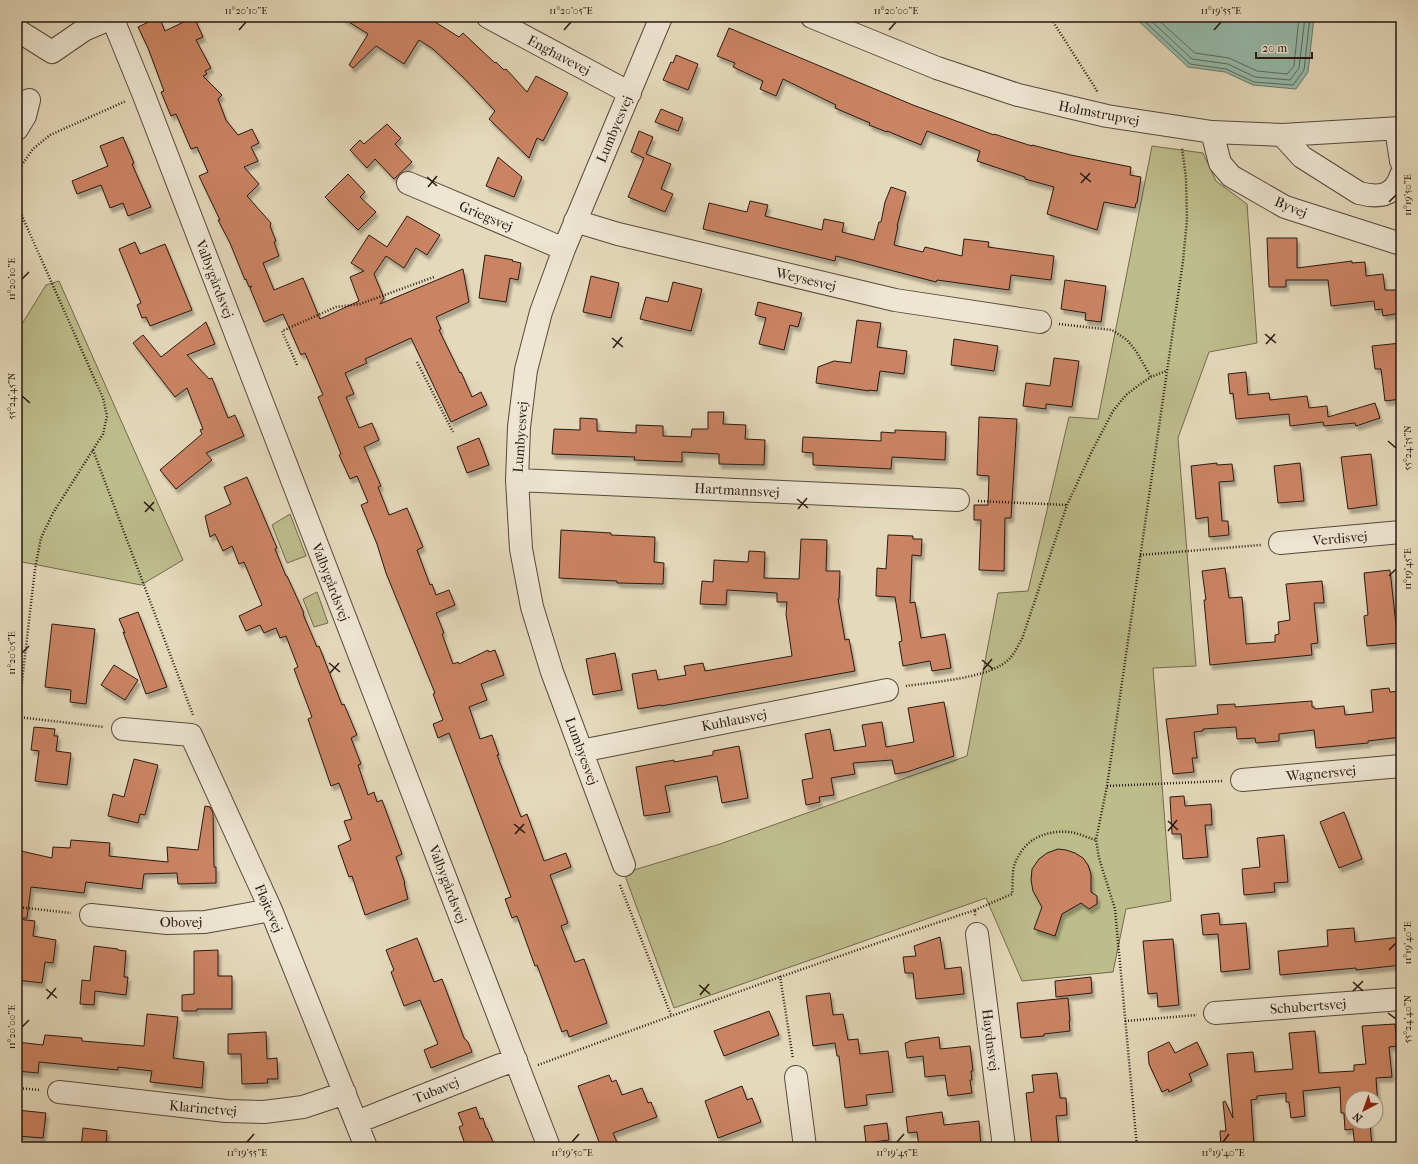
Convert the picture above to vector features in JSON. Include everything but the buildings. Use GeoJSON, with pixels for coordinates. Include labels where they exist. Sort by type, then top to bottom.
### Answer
{"type":"FeatureCollection","features":[{"type":"Feature","properties":{"kind":"street"},"geometry":{"type":"LineString","coordinates":[[17,30],[52,52],[81,23],[112,17]]}},
{"type":"Feature","properties":{"kind":"street","name":"Valbygårdsvej"},"geometry":{"type":"LineString","coordinates":[[112,17],[143,93],[549,1147]]}},
{"type":"Feature","properties":{"kind":"street","name":"Enghavevej"},"geometry":{"type":"LineString","coordinates":[[488,17],[630,93]]}},
{"type":"Feature","properties":{"kind":"street","name":"Lumbyesvej"},"geometry":{"type":"LineString","coordinates":[[624,865],[552,672],[532,607],[521,549],[516,480],[519,426],[526,370],[541,312],[575,221],[661,17]]}},
{"type":"Feature","properties":{"kind":"street","name":"Holmstrupvej"},"geometry":{"type":"LineString","coordinates":[[812,17],[937,68],[1018,95],[1107,116],[1212,132],[1282,135],[1398,128]]}},
{"type":"Feature","properties":{"kind":"street"},"geometry":{"type":"LineString","coordinates":[[17,129],[25,116],[29,100]]}},
{"type":"Feature","properties":{"kind":"street"},"geometry":{"type":"LineString","coordinates":[[1398,128],[1401,161]]}},
{"type":"Feature","properties":{"kind":"street","name":"Byvej"},"geometry":{"type":"LineString","coordinates":[[1212,132],[1220,163],[1231,176],[1285,207],[1401,244]]}},
{"type":"Feature","properties":{"kind":"street"},"geometry":{"type":"LineString","coordinates":[[1282,135],[1302,157],[1359,193],[1369,196],[1380,196],[1388,193],[1394,188],[1401,175]]}},
{"type":"Feature","properties":{"kind":"street","name":"Griegsvej"},"geometry":{"type":"LineString","coordinates":[[408,183],[564,249]]}},
{"type":"Feature","properties":{"kind":"street","name":"Weysesvej"},"geometry":{"type":"LineString","coordinates":[[575,221],[618,234],[895,300],[1040,322]]}},
{"type":"Feature","properties":{"kind":"street","name":"Hartmannsvej"},"geometry":{"type":"LineString","coordinates":[[516,480],[958,500]]}},
{"type":"Feature","properties":{"kind":"street","name":"Verdisvej"},"geometry":{"type":"LineString","coordinates":[[1280,543],[1401,532]]}},
{"type":"Feature","properties":{"kind":"street","name":"Kuhlausvej"},"geometry":{"type":"LineString","coordinates":[[581,751],[887,690]]}},
{"type":"Feature","properties":{"kind":"street"},"geometry":{"type":"LineString","coordinates":[[123,729],[191,735]]}},
{"type":"Feature","properties":{"kind":"street","name":"Fløjtevej"},"geometry":{"type":"LineString","coordinates":[[191,735],[271,910],[366,1147]]}},
{"type":"Feature","properties":{"kind":"street","name":"Wagnersvej"},"geometry":{"type":"LineString","coordinates":[[1242,780],[1401,766]]}},
{"type":"Feature","properties":{"kind":"street","name":"Obovej"},"geometry":{"type":"LineString","coordinates":[[92,915],[166,924],[205,922],[271,910]]}},
{"type":"Feature","properties":{"kind":"street","name":"Haydnsvej"},"geometry":{"type":"LineString","coordinates":[[977,934],[1004,1147]]}},
{"type":"Feature","properties":{"kind":"street","name":"Schubertsvej"},"geometry":{"type":"LineString","coordinates":[[1215,1013],[1401,998]]}},
{"type":"Feature","properties":{"kind":"street","name":"Tubavej"},"geometry":{"type":"LineString","coordinates":[[357,1122],[516,1060]]}},
{"type":"Feature","properties":{"kind":"street"},"geometry":{"type":"LineString","coordinates":[[796,1077],[805,1147]]}},
{"type":"Feature","properties":{"kind":"street","name":"Klarinetvej"},"geometry":{"type":"LineString","coordinates":[[59,1092],[226,1111],[264,1112],[303,1107],[345,1094]]}},
{"type":"Feature","properties":{"kind":"path"},"geometry":{"type":"LineString","coordinates":[[1050,17],[1094,86],[1107,116]]}},
{"type":"Feature","properties":{"kind":"path"},"geometry":{"type":"LineString","coordinates":[[17,725],[35,568],[41,538],[53,512],[103,434],[108,416],[103,398],[22,216],[19,188],[21,166],[33,149],[50,135],[143,93]]}},
{"type":"Feature","properties":{"kind":"path"},"geometry":{"type":"LineString","coordinates":[[1137,1147],[1115,909],[1099,858],[1096,840],[1107,786],[1183,261],[1187,220],[1186,178],[1180,128]]}},
{"type":"Feature","properties":{"kind":"path"},"geometry":{"type":"LineString","coordinates":[[297,365],[282,331],[336,307],[360,304],[434,277]]}},
{"type":"Feature","properties":{"kind":"path"},"geometry":{"type":"LineString","coordinates":[[1040,322],[1112,330],[1127,340],[1136,351],[1151,377]]}},
{"type":"Feature","properties":{"kind":"path"},"geometry":{"type":"LineString","coordinates":[[417,362],[453,432]]}},
{"type":"Feature","properties":{"kind":"path"},"geometry":{"type":"LineString","coordinates":[[887,690],[980,675],[997,668],[1010,658],[1022,639],[1067,505],[1092,451],[1113,411],[1126,395],[1139,384],[1166,371]]}},
{"type":"Feature","properties":{"kind":"path"},"geometry":{"type":"LineString","coordinates":[[93,450],[193,714],[191,735]]}},
{"type":"Feature","properties":{"kind":"path"},"geometry":{"type":"LineString","coordinates":[[958,500],[1067,505]]}},
{"type":"Feature","properties":{"kind":"path"},"geometry":{"type":"LineString","coordinates":[[1140,555],[1280,543]]}},
{"type":"Feature","properties":{"kind":"path"},"geometry":{"type":"LineString","coordinates":[[18,717],[123,729]]}},
{"type":"Feature","properties":{"kind":"path"},"geometry":{"type":"LineString","coordinates":[[1107,786],[1242,780]]}},
{"type":"Feature","properties":{"kind":"path"},"geometry":{"type":"LineString","coordinates":[[537,1065],[780,976],[975,910],[1012,894],[1014,867],[1022,849],[1035,838],[1051,832],[1071,832],[1096,840]]}},
{"type":"Feature","properties":{"kind":"path"},"geometry":{"type":"LineString","coordinates":[[624,865],[616,874],[671,1015]]}},
{"type":"Feature","properties":{"kind":"path"},"geometry":{"type":"LineString","coordinates":[[17,907],[92,915]]}},
{"type":"Feature","properties":{"kind":"path"},"geometry":{"type":"LineString","coordinates":[[975,910],[977,934]]}},
{"type":"Feature","properties":{"kind":"path"},"geometry":{"type":"LineString","coordinates":[[780,976],[796,1077]]}},
{"type":"Feature","properties":{"kind":"path"},"geometry":{"type":"LineString","coordinates":[[1126,1021],[1215,1013]]}},
{"type":"Feature","properties":{"kind":"shaded area"},"geometry":{"type":"Polygon","coordinates":[[[1152,146],[1203,153],[1216,181],[1247,204],[1257,343],[1209,352],[1178,438],[1196,666],[1153,668],[1171,901],[1126,909],[1113,972],[1022,981],[986,898],[674,1008],[624,873],[720,844],[967,756],[998,593],[1028,591],[1069,417],[1098,419],[1152,146]]]}},
{"type":"Feature","properties":{"kind":"shaded area"},"geometry":{"type":"Polygon","coordinates":[[[59,281],[183,560],[141,585],[17,561],[17,332],[46,285],[59,281]]]}},
{"type":"Feature","properties":{"kind":"shaded area"},"geometry":{"type":"Polygon","coordinates":[[[290,514],[306,556],[287,563],[272,525],[290,514]]]}},
{"type":"Feature","properties":{"kind":"shaded area"},"geometry":{"type":"Polygon","coordinates":[[[317,592],[328,623],[314,627],[303,599],[317,592]]]}},
{"type":"Feature","properties":{"kind":"water"},"geometry":{"type":"Polygon","coordinates":[[[1134,17],[1314,17],[1308,72],[1296,89],[1253,85],[1225,72],[1188,67],[1134,17]]]}}]}
